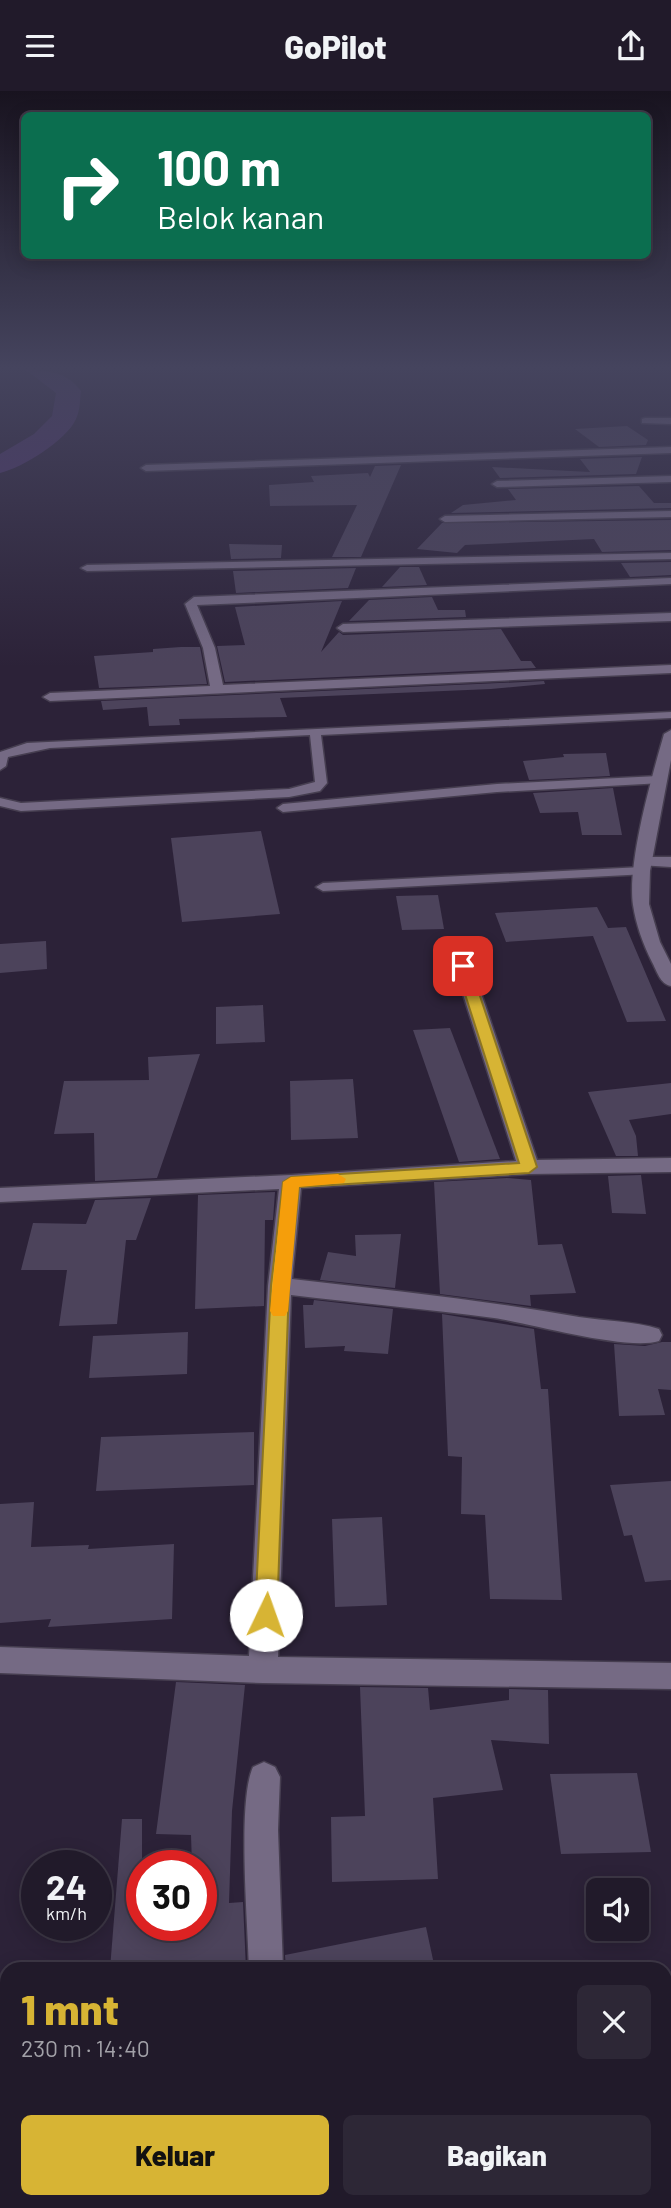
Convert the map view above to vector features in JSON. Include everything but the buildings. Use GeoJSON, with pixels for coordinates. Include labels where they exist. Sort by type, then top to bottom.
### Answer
{"type":"FeatureCollection","features":[{"type":"Feature","properties":{"kind":"street"},"geometry":{"type":"LineString","coordinates":[[497,484],[671,478]]}},
{"type":"Feature","properties":{"kind":"street"},"geometry":{"type":"LineString","coordinates":[[444,519],[671,514]]}},
{"type":"Feature","properties":{"kind":"street"},"geometry":{"type":"LineString","coordinates":[[88,568],[671,556]]}},
{"type":"Feature","properties":{"kind":"street"},"geometry":{"type":"LineString","coordinates":[[217,688],[209,648],[191,604],[194,601],[671,581]]}},
{"type":"Feature","properties":{"kind":"street"},"geometry":{"type":"LineString","coordinates":[[344,628],[671,617]]}},
{"type":"Feature","properties":{"kind":"street"},"geometry":{"type":"LineString","coordinates":[[50,697],[671,669]]}},
{"type":"Feature","properties":{"kind":"street"},"geometry":{"type":"LineString","coordinates":[[671,734],[665,781],[643,867],[640,904],[650,942],[671,981]]}},
{"type":"Feature","properties":{"kind":"street"},"geometry":{"type":"LineString","coordinates":[[643,867],[671,863]]}},
{"type":"Feature","properties":{"kind":"street"},"geometry":{"type":"LineString","coordinates":[[463,966],[529,1167]]}},
{"type":"Feature","properties":{"kind":"street"},"geometry":{"type":"LineString","coordinates":[[0,1195],[291,1182],[529,1167],[671,1164]]}},
{"type":"Feature","properties":{"kind":"street"},"geometry":{"type":"LineString","coordinates":[[263,1670],[280,1286],[291,1182]]}},
{"type":"Feature","properties":{"kind":"street"},"geometry":{"type":"LineString","coordinates":[[280,1286],[495,1310],[617,1332],[650,1335]]}},
{"type":"Feature","properties":{"kind":"street"},"geometry":{"type":"LineString","coordinates":[[0,1660],[263,1670],[671,1676]]}},
{"type":"Feature","properties":{"kind":"street"},"geometry":{"type":"LineString","coordinates":[[264,1777],[262,1830],[266,1962]]}},
{"type":"Feature","properties":{"kind":"lane"},"geometry":{"type":"LineString","coordinates":[[0,766],[3,755],[27,747],[50,744],[671,715]]}},
{"type":"Feature","properties":{"kind":"lane"},"geometry":{"type":"LineString","coordinates":[[0,802],[21,807],[289,793],[316,788],[321,783],[314,731]]}},
{"type":"Feature","properties":{"kind":"lane"},"geometry":{"type":"LineString","coordinates":[[284,808],[497,788],[665,781]]}},
{"type":"Feature","properties":{"kind":"lane"},"geometry":{"type":"LineString","coordinates":[[323,887],[643,867]]}},
{"type":"Feature","properties":{"kind":"slow traffic"},"geometry":{"type":"LineString","coordinates":[[279,1311],[291,1182],[338,1179]]}},
{"type":"Feature","properties":{"kind":"route"},"geometry":{"type":"LineString","coordinates":[[266,1615],[280,1286],[291,1182],[529,1167],[463,966]]}}]}
